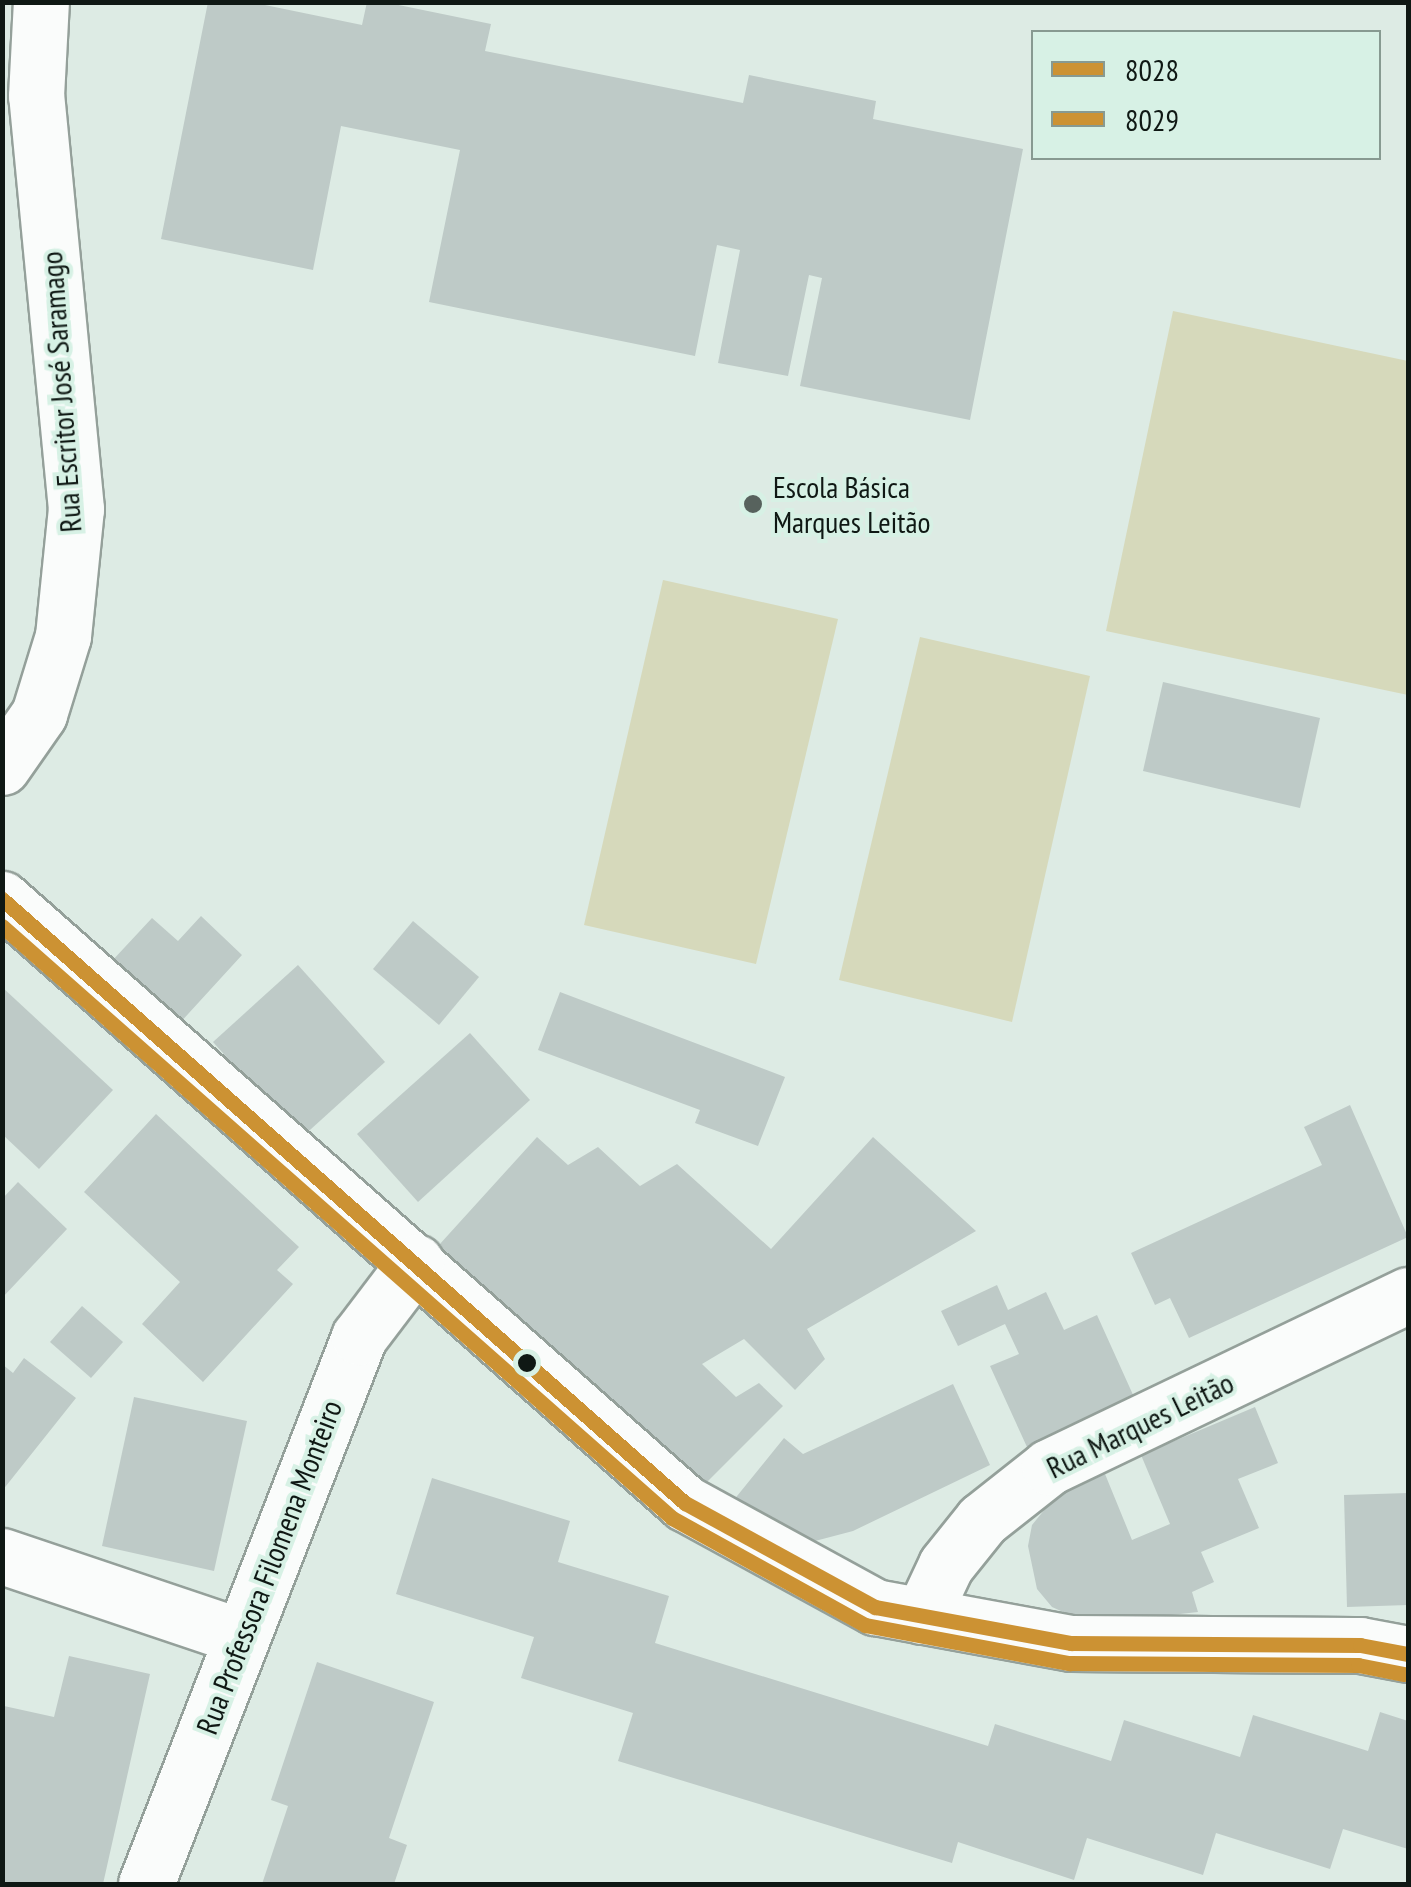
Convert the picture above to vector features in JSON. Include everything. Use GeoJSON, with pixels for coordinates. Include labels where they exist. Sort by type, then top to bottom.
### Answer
{"type":"FeatureCollection","features":[{"type":"Feature","properties":{"kind":"street","name":"Rua Escritor José Saramago"},"geometry":{"type":"LineString","coordinates":[[2,767],[39,714],[62,636],[76,509],[20,79],[41,2]]}},
{"type":"Feature","properties":{"kind":"street"},"geometry":{"type":"LineString","coordinates":[[2,899],[685,1503],[875,1607],[1071,1643],[1360,1644],[1408,1654]]}},
{"type":"Feature","properties":{"kind":"street","name":"Rua Professora Filomena Monteiro"},"geometry":{"type":"LineString","coordinates":[[146,1884],[359,1336],[416,1262]]}},
{"type":"Feature","properties":{"kind":"street","name":"Rua Marques Leitão"},"geometry":{"type":"LineString","coordinates":[[922,1616],[946,1565],[982,1520],[1048,1467],[1408,1295]]}},
{"type":"Feature","properties":{"kind":"street"},"geometry":{"type":"LineString","coordinates":[[2,1556],[242,1637]]}},
{"type":"Feature","properties":{"kind":"green space"},"geometry":{"type":"Polygon","coordinates":[[[1173,311],[1408,361],[1408,695],[1106,631],[1173,311]]]}},
{"type":"Feature","properties":{"kind":"green space"},"geometry":{"type":"Polygon","coordinates":[[[663,580],[838,619],[756,964],[584,925],[663,580]]]}},
{"type":"Feature","properties":{"kind":"green space"},"geometry":{"type":"Polygon","coordinates":[[[920,637],[1090,676],[1012,1022],[839,980],[920,637]]]}},
{"type":"Feature","properties":{"kind":"building"},"geometry":{"type":"Polygon","coordinates":[[[208,2],[250,2],[362,25],[367,2],[384,2],[491,24],[485,51],[743,103],[749,75],[876,101],[873,119],[1023,149],[970,420],[800,386],[822,278],[809,275],[788,376],[718,363],[740,250],[717,245],[695,356],[429,302],[460,150],[341,126],[313,270],[161,239],[208,2]]]}},
{"type":"Feature","properties":{"kind":"building"},"geometry":{"type":"Polygon","coordinates":[[[1163,682],[1320,718],[1300,808],[1143,771],[1163,682]]]}},
{"type":"Feature","properties":{"kind":"building"},"geometry":{"type":"Polygon","coordinates":[[[201,916],[242,955],[178,1025],[111,962],[152,918],[178,941],[201,916]]]}},
{"type":"Feature","properties":{"kind":"building"},"geometry":{"type":"Polygon","coordinates":[[[413,921],[479,977],[439,1025],[373,969],[413,921]]]}},
{"type":"Feature","properties":{"kind":"building"},"geometry":{"type":"Polygon","coordinates":[[[298,965],[385,1062],[300,1139],[213,1042],[298,965]]]}},
{"type":"Feature","properties":{"kind":"building"},"geometry":{"type":"Polygon","coordinates":[[[2,987],[113,1090],[39,1169],[2,1134],[2,987]]]}},
{"type":"Feature","properties":{"kind":"building"},"geometry":{"type":"Polygon","coordinates":[[[560,992],[785,1077],[758,1146],[695,1123],[700,1110],[538,1050],[560,992]]]}},
{"type":"Feature","properties":{"kind":"building"},"geometry":{"type":"Polygon","coordinates":[[[470,1033],[530,1100],[418,1202],[357,1134],[470,1033]]]}},
{"type":"Feature","properties":{"kind":"building"},"geometry":{"type":"Polygon","coordinates":[[[1350,1105],[1408,1237],[1189,1338],[1170,1298],[1155,1305],[1131,1253],[1322,1165],[1304,1127],[1350,1105]]]}},
{"type":"Feature","properties":{"kind":"building"},"geometry":{"type":"Polygon","coordinates":[[[156,1114],[299,1247],[277,1270],[293,1284],[203,1382],[142,1324],[180,1282],[84,1192],[156,1114]]]}},
{"type":"Feature","properties":{"kind":"building"},"geometry":{"type":"Polygon","coordinates":[[[537,1137],[568,1165],[598,1147],[640,1186],[677,1164],[771,1249],[873,1137],[976,1231],[807,1329],[825,1359],[795,1390],[744,1339],[702,1364],[736,1397],[759,1383],[783,1406],[701,1488],[439,1245],[537,1137]]]}},
{"type":"Feature","properties":{"kind":"building"},"geometry":{"type":"Polygon","coordinates":[[[18,1182],[67,1229],[2,1298],[2,1199],[18,1182]]]}},
{"type":"Feature","properties":{"kind":"building"},"geometry":{"type":"Polygon","coordinates":[[[997,1285],[1008,1310],[1046,1292],[1064,1330],[1097,1315],[1134,1397],[1027,1447],[990,1366],[1019,1354],[1005,1324],[958,1346],[941,1311],[997,1285]]]}},
{"type":"Feature","properties":{"kind":"building"},"geometry":{"type":"Polygon","coordinates":[[[82,1306],[123,1342],[91,1378],[50,1342],[82,1306]]]}},
{"type":"Feature","properties":{"kind":"building"},"geometry":{"type":"Polygon","coordinates":[[[24,1358],[76,1398],[2,1491],[2,1364],[13,1373],[24,1358]]]}},
{"type":"Feature","properties":{"kind":"building"},"geometry":{"type":"Polygon","coordinates":[[[953,1384],[990,1465],[853,1531],[815,1541],[778,1538],[733,1501],[784,1438],[803,1454],[953,1384]]]}},
{"type":"Feature","properties":{"kind":"building"},"geometry":{"type":"Polygon","coordinates":[[[134,1397],[247,1421],[214,1571],[102,1546],[134,1397]]]}},
{"type":"Feature","properties":{"kind":"building"},"geometry":{"type":"Polygon","coordinates":[[[1255,1407],[1278,1463],[1238,1479],[1259,1528],[1201,1552],[1214,1582],[1192,1592],[1198,1612],[1090,1624],[1052,1607],[1037,1589],[1028,1546],[1032,1525],[1054,1498],[1105,1474],[1132,1540],[1170,1524],[1141,1455],[1255,1407]]]}},
{"type":"Feature","properties":{"kind":"building"},"geometry":{"type":"Polygon","coordinates":[[[432,1478],[570,1521],[558,1562],[669,1596],[655,1643],[988,1746],[995,1724],[1111,1761],[1124,1720],[1240,1757],[1253,1715],[1368,1751],[1380,1712],[1408,1721],[1408,1849],[1343,1829],[1330,1869],[1216,1833],[1203,1875],[1087,1838],[1074,1880],[958,1842],[952,1863],[618,1761],[633,1713],[521,1678],[534,1637],[396,1594],[432,1478]]]}},
{"type":"Feature","properties":{"kind":"building"},"geometry":{"type":"Polygon","coordinates":[[[1408,1493],[1408,1605],[1347,1607],[1344,1495],[1408,1493]]]}},
{"type":"Feature","properties":{"kind":"building"},"geometry":{"type":"Polygon","coordinates":[[[69,1656],[150,1674],[103,1884],[2,1884],[4,1706],[54,1717],[69,1656]]]}},
{"type":"Feature","properties":{"kind":"building"},"geometry":{"type":"Polygon","coordinates":[[[317,1662],[434,1702],[389,1838],[407,1845],[394,1884],[262,1884],[288,1806],[271,1800],[317,1662]]]}},
{"type":"Feature","properties":{"kind":"transit line","name":"8028"},"geometry":{"type":"LineString","coordinates":[[2,899],[685,1503],[875,1607],[1071,1643],[1360,1645],[1408,1654]]}},
{"type":"Feature","properties":{"kind":"transit line","name":"8029"},"geometry":{"type":"LineString","coordinates":[[2,926],[672,1518],[865,1625],[1069,1663],[1358,1665],[1404,1674]]}},
{"type":"Feature","properties":{"kind":"place","name":"Escola Básica Marques Leitão"},"geometry":{"type":"Point","coordinates":[753,504]}}]}
